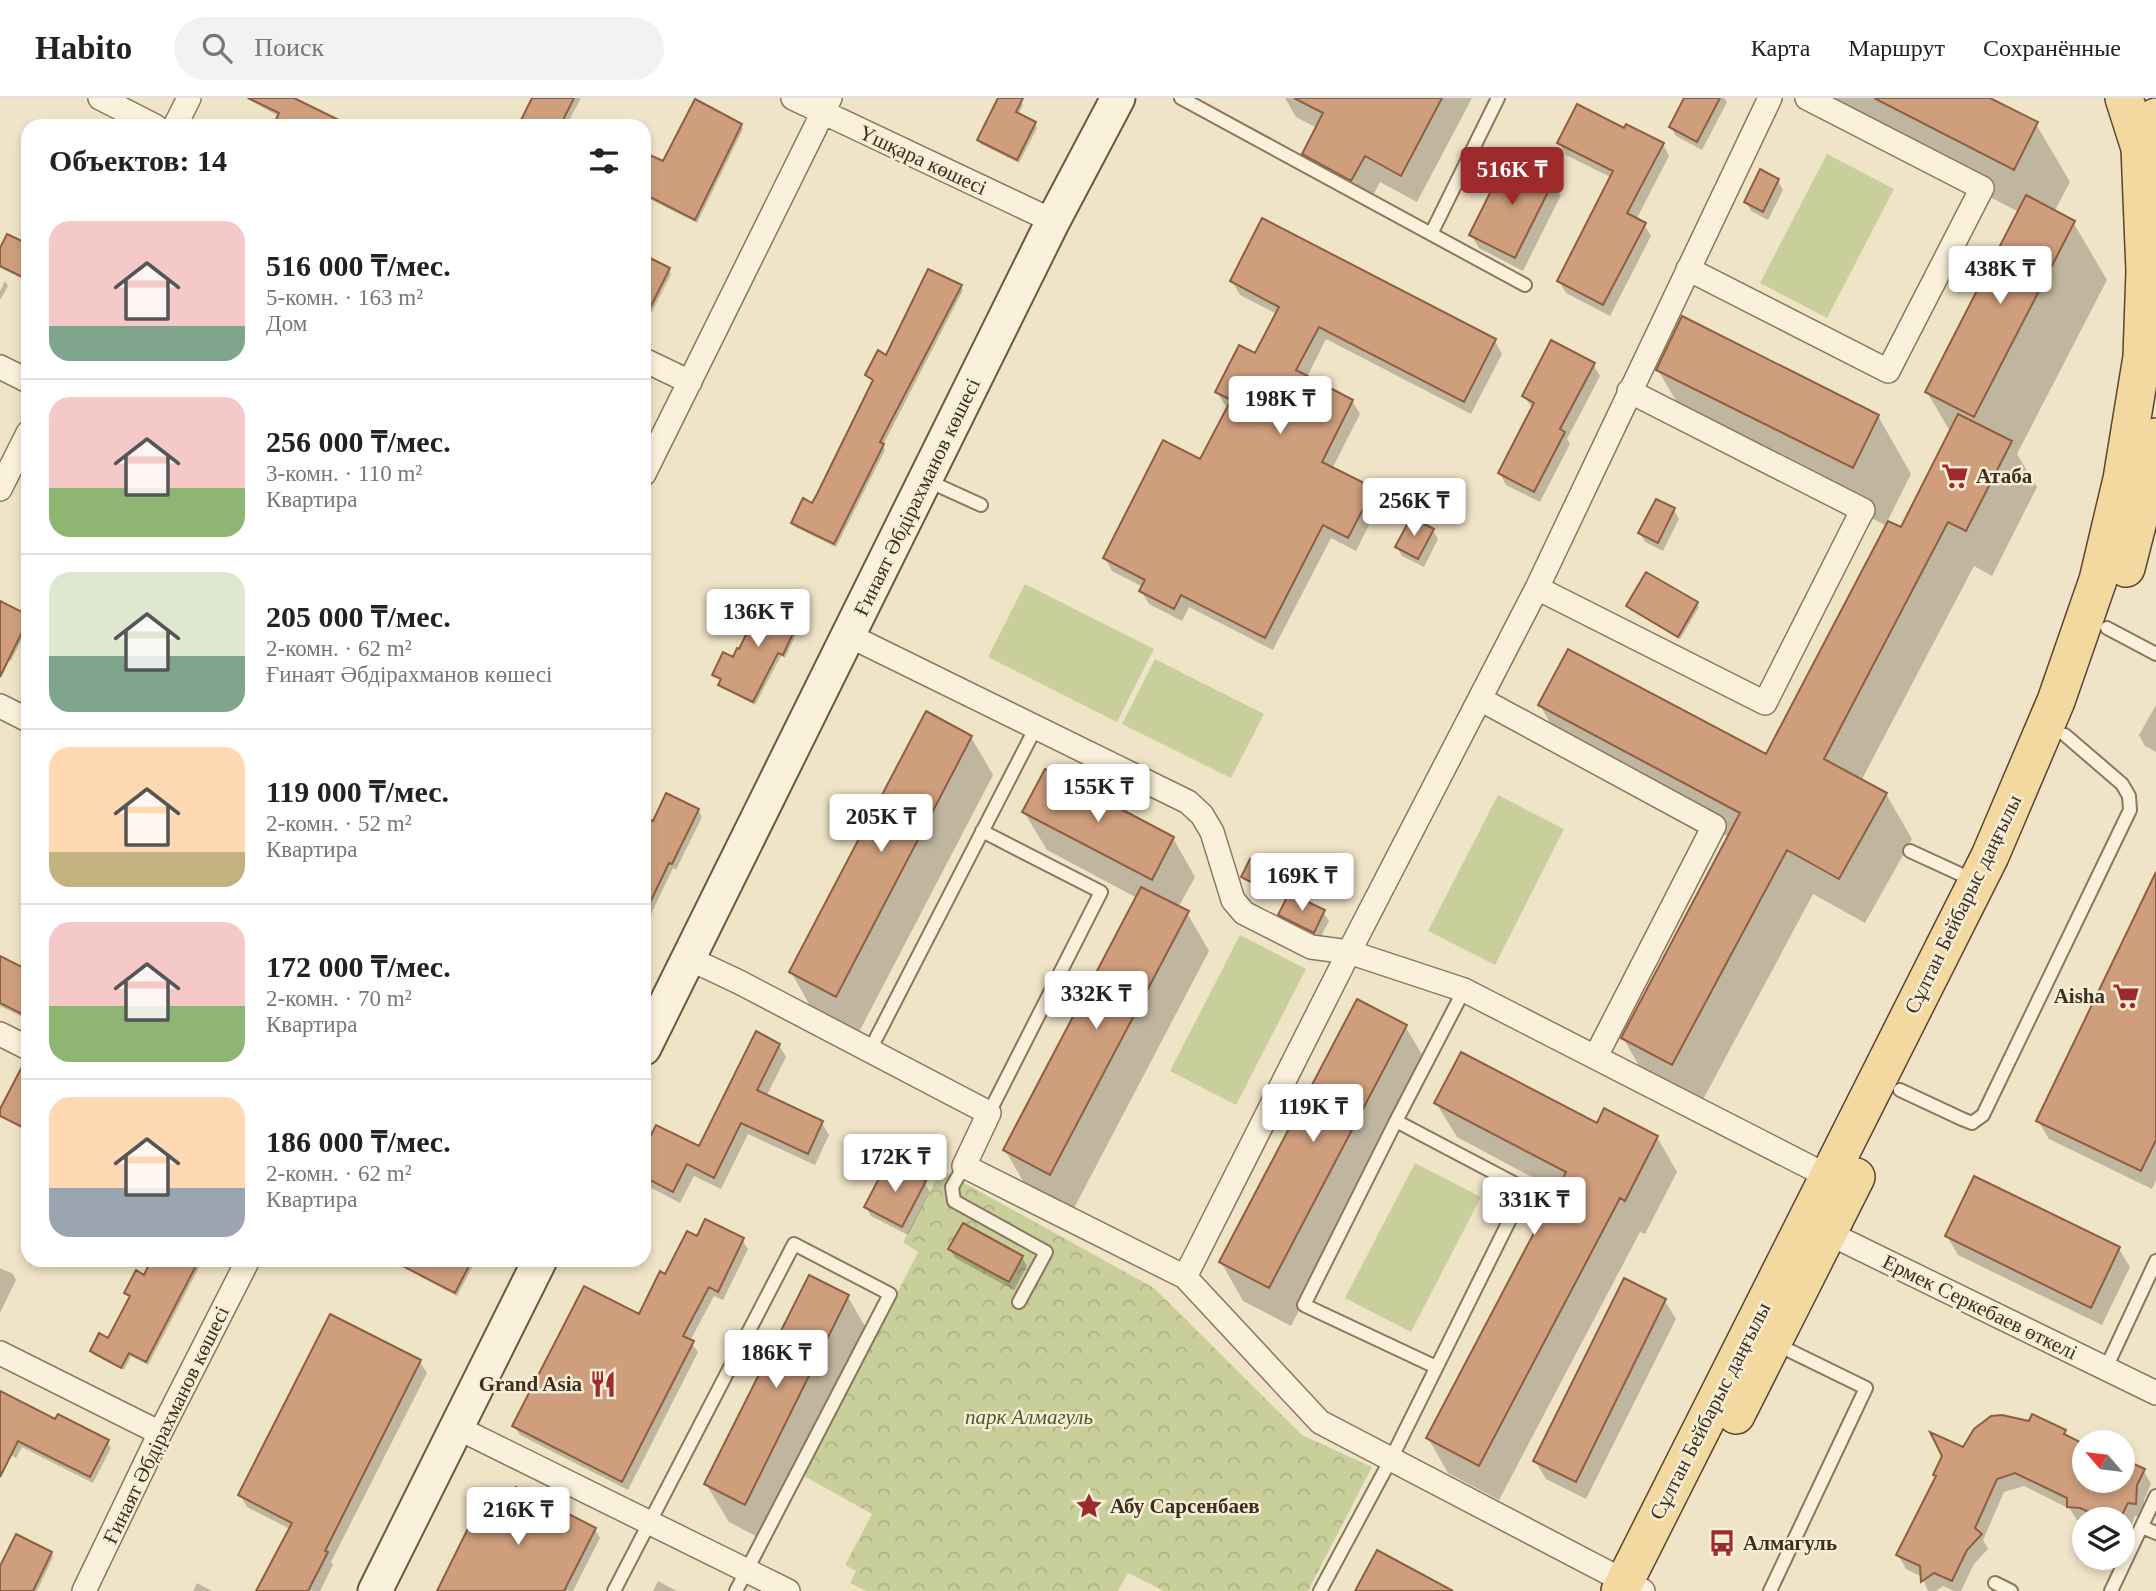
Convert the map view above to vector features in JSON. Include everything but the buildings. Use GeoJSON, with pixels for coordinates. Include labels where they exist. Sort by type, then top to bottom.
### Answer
{"type":"FeatureCollection","features":[{"type":"Feature","properties":{"kind":"main road","name":"Сұлтан Бейбарыс даңғылы"},"geometry":{"type":"LineString","coordinates":[[1634,1589],[1840,1182],[1990,856],[2060,689],[2098,580],[2122,479],[2142,357],[2149,156],[2124,98]]}},
{"type":"Feature","properties":{"kind":"main road","name":"Сұлтан Бейбарыс даңғылы"},"geometry":{"type":"LineString","coordinates":[[1840,1182],[1900,1090],[2012,866],[2107,628],[2121,587],[2154,454]]}},
{"type":"Feature","properties":{"kind":"main road","name":"Сұлтан Бейбарыс даңғылы"},"geometry":{"type":"LineString","coordinates":[[1634,1589],[1773,1343],[1817,1227]]}},
{"type":"Feature","properties":{"kind":"street"},"geometry":{"type":"LineString","coordinates":[[100,98],[141,119]]}},
{"type":"Feature","properties":{"kind":"street"},"geometry":{"type":"LineString","coordinates":[[178,119],[189,98]]}},
{"type":"Feature","properties":{"kind":"street","name":"Үшқара көшесі"},"geometry":{"type":"LineString","coordinates":[[793,98],[826,105],[1053,221]]}},
{"type":"Feature","properties":{"kind":"street","name":"Ғинаят Әбдірахманов көшесі"},"geometry":{"type":"LineString","coordinates":[[651,1028],[1053,221],[1118,98]]}},
{"type":"Feature","properties":{"kind":"street"},"geometry":{"type":"LineString","coordinates":[[1185,1277],[1537,588],[1770,98]]}},
{"type":"Feature","properties":{"kind":"street"},"geometry":{"type":"LineString","coordinates":[[1688,270],[1888,371],[1982,188],[1807,98]]}},
{"type":"Feature","properties":{"kind":"street"},"geometry":{"type":"LineString","coordinates":[[651,460],[826,105]]}},
{"type":"Feature","properties":{"kind":"street"},"geometry":{"type":"LineString","coordinates":[[651,363],[690,382]]}},
{"type":"Feature","properties":{"kind":"street"},"geometry":{"type":"LineString","coordinates":[[0,367],[21,378]]}},
{"type":"Feature","properties":{"kind":"street"},"geometry":{"type":"LineString","coordinates":[[1537,588],[1765,703],[1863,509],[1629,391]]}},
{"type":"Feature","properties":{"kind":"street"},"geometry":{"type":"LineString","coordinates":[[0,489],[21,447]]}},
{"type":"Feature","properties":{"kind":"street"},"geometry":{"type":"LineString","coordinates":[[848,635],[1188,802],[1202,815],[1212,832],[1233,900],[1244,914],[1311,947],[1349,952],[1464,990],[1840,1182]]}},
{"type":"Feature","properties":{"kind":"street"},"geometry":{"type":"LineString","coordinates":[[1480,699],[1714,826],[1596,1056]]}},
{"type":"Feature","properties":{"kind":"street"},"geometry":{"type":"LineString","coordinates":[[0,706],[21,716]]}},
{"type":"Feature","properties":{"kind":"street"},"geometry":{"type":"LineString","coordinates":[[688,958],[989,1113],[964,1166],[1185,1277],[1320,1422],[1634,1589]]}},
{"type":"Feature","properties":{"kind":"street"},"geometry":{"type":"LineString","coordinates":[[0,1034],[21,1044]]}},
{"type":"Feature","properties":{"kind":"street","name":"Ермек Серкебаев өткелі"},"geometry":{"type":"LineString","coordinates":[[1817,1227],[2156,1393]]}},
{"type":"Feature","properties":{"kind":"street","name":"Ғинаят Әбдірахманов көшесі"},"geometry":{"type":"LineString","coordinates":[[85,1591],[160,1433],[244,1267]]}},
{"type":"Feature","properties":{"kind":"street"},"geometry":{"type":"LineString","coordinates":[[375,1591],[537,1267]]}},
{"type":"Feature","properties":{"kind":"street"},"geometry":{"type":"LineString","coordinates":[[0,1353],[160,1433]]}},
{"type":"Feature","properties":{"kind":"street"},"geometry":{"type":"LineString","coordinates":[[458,1427],[648,1522],[741,1581],[788,1591]]}},
{"type":"Feature","properties":{"kind":"lane"},"geometry":{"type":"LineString","coordinates":[[1181,98],[1525,285]]}},
{"type":"Feature","properties":{"kind":"lane"},"geometry":{"type":"LineString","coordinates":[[1431,234],[1498,98]]}},
{"type":"Feature","properties":{"kind":"lane"},"geometry":{"type":"LineString","coordinates":[[926,480],[981,505]]}},
{"type":"Feature","properties":{"kind":"lane"},"geometry":{"type":"LineString","coordinates":[[2107,628],[2156,654]]}},
{"type":"Feature","properties":{"kind":"lane"},"geometry":{"type":"LineString","coordinates":[[870,1050],[1036,727]]}},
{"type":"Feature","properties":{"kind":"lane"},"geometry":{"type":"LineString","coordinates":[[1900,1090],[1962,1119],[1972,1122],[1983,1115],[2130,810],[2129,796],[2122,784],[2065,735]]}},
{"type":"Feature","properties":{"kind":"lane"},"geometry":{"type":"LineString","coordinates":[[982,831],[1101,892],[989,1113]]}},
{"type":"Feature","properties":{"kind":"lane"},"geometry":{"type":"LineString","coordinates":[[1910,850],[1977,882]]}},
{"type":"Feature","properties":{"kind":"lane"},"geometry":{"type":"LineString","coordinates":[[1436,1367],[1304,1305],[1464,990]]}},
{"type":"Feature","properties":{"kind":"lane"},"geometry":{"type":"LineString","coordinates":[[1321,1591],[1391,1459],[1525,1189],[1396,1121]]}},
{"type":"Feature","properties":{"kind":"lane"},"geometry":{"type":"LineString","coordinates":[[964,1166],[952,1188],[954,1201],[1046,1252],[1018,1302]]}},
{"type":"Feature","properties":{"kind":"lane"},"geometry":{"type":"LineString","coordinates":[[614,1591],[794,1244],[890,1294],[741,1581]]}},
{"type":"Feature","properties":{"kind":"lane"},"geometry":{"type":"LineString","coordinates":[[2106,1368],[2156,1261]]}},
{"type":"Feature","properties":{"kind":"lane"},"geometry":{"type":"LineString","coordinates":[[1770,1591],[1866,1388],[1773,1343]]}},
{"type":"Feature","properties":{"kind":"lane"},"geometry":{"type":"LineString","coordinates":[[2111,1591],[2156,1496]]}},
{"type":"Feature","properties":{"kind":"lane"},"geometry":{"type":"LineString","coordinates":[[2141,1527],[2156,1533]]}},
{"type":"Feature","properties":{"kind":"lane"},"geometry":{"type":"LineString","coordinates":[[1995,1583],[2011,1591]]}},
{"type":"Feature","properties":{"kind":"green space"},"geometry":{"type":"Polygon","coordinates":[[[1827,154],[1894,189],[1827,318],[1760,283],[1827,154]]]}},
{"type":"Feature","properties":{"kind":"green space"},"geometry":{"type":"Polygon","coordinates":[[[1025,584],[1154,649],[1117,722],[988,657],[1025,584]]]}},
{"type":"Feature","properties":{"kind":"green space"},"geometry":{"type":"Polygon","coordinates":[[[1155,659],[1264,714],[1231,778],[1122,724],[1155,659]]]}},
{"type":"Feature","properties":{"kind":"green space"},"geometry":{"type":"Polygon","coordinates":[[[1498,795],[1564,829],[1495,965],[1428,931],[1498,795]]]}},
{"type":"Feature","properties":{"kind":"green space"},"geometry":{"type":"Polygon","coordinates":[[[1240,935],[1306,969],[1236,1105],[1170,1071],[1240,935]]]}},
{"type":"Feature","properties":{"kind":"green space"},"geometry":{"type":"Polygon","coordinates":[[[1415,1163],[1481,1197],[1411,1332],[1345,1298],[1415,1163]]]}},
{"type":"Feature","properties":{"kind":"green space","name":"парк Алмагуль"},"geometry":{"type":"Polygon","coordinates":[[[941,1170],[1154,1288],[1302,1435],[1372,1467],[1308,1591],[1164,1591],[1128,1573],[1118,1591],[866,1591],[850,1583],[856,1571],[845,1565],[872,1514],[804,1476],[918,1252],[903,1242],[941,1170]]]}},
{"type":"Feature","properties":{"kind":"place","name":"Атаба"},"geometry":{"type":"Point","coordinates":[1955,476]}},
{"type":"Feature","properties":{"kind":"place","name":"Aisha"},"geometry":{"type":"Point","coordinates":[2126,996]}},
{"type":"Feature","properties":{"kind":"place","name":"Grand Asia"},"geometry":{"type":"Point","coordinates":[603,1384]}},
{"type":"Feature","properties":{"kind":"place","name":"Абу Сарсенбаев"},"geometry":{"type":"Point","coordinates":[1089,1506]}},
{"type":"Feature","properties":{"kind":"place","name":"Алмагуль"},"geometry":{"type":"Point","coordinates":[1722,1543]}}]}
